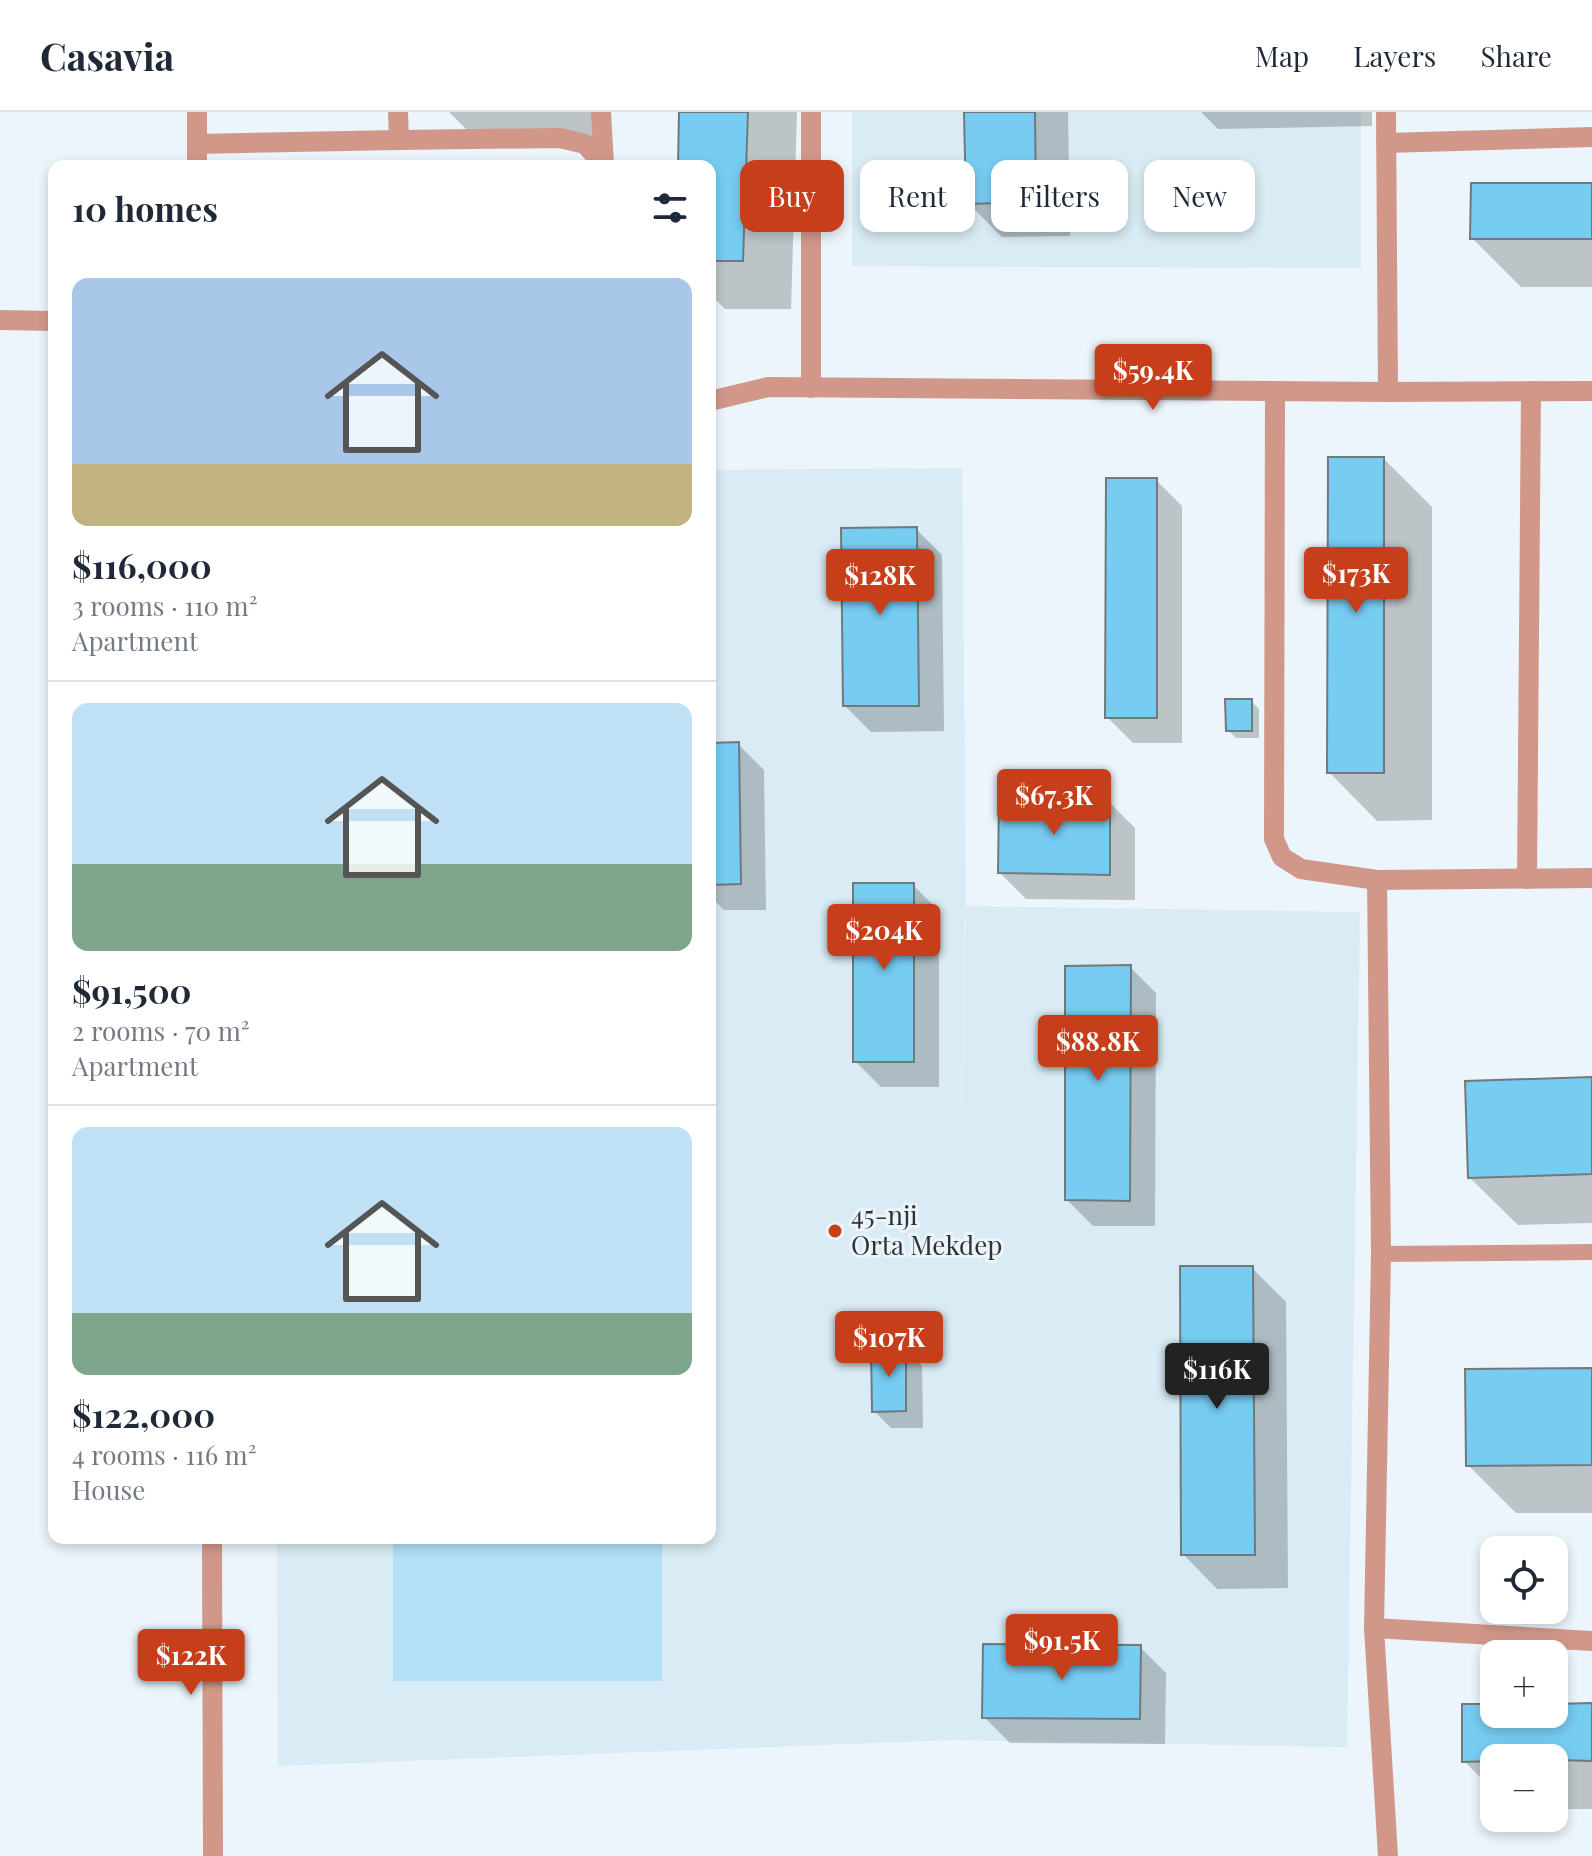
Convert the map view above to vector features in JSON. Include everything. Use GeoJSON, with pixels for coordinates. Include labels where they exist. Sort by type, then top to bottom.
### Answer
{"type":"FeatureCollection","features":[{"type":"Feature","properties":{"kind":"street"},"geometry":{"type":"LineString","coordinates":[[197,112],[197,160]]}},
{"type":"Feature","properties":{"kind":"street"},"geometry":{"type":"LineString","coordinates":[[398,112],[399,140]]}},
{"type":"Feature","properties":{"kind":"street"},"geometry":{"type":"LineString","coordinates":[[601,112],[604,160]]}},
{"type":"Feature","properties":{"kind":"street"},"geometry":{"type":"LineString","coordinates":[[811,112],[811,388]]}},
{"type":"Feature","properties":{"kind":"street"},"geometry":{"type":"LineString","coordinates":[[1386,112],[1388,392]]}},
{"type":"Feature","properties":{"kind":"street"},"geometry":{"type":"LineString","coordinates":[[1386,143],[1592,137]]}},
{"type":"Feature","properties":{"kind":"street"},"geometry":{"type":"LineString","coordinates":[[197,144],[560,138],[585,144],[599,160]]}},
{"type":"Feature","properties":{"kind":"street"},"geometry":{"type":"LineString","coordinates":[[0,320],[48,321]]}},
{"type":"Feature","properties":{"kind":"street"},"geometry":{"type":"LineString","coordinates":[[716,400],[768,387],[1275,392],[1592,391]]}},
{"type":"Feature","properties":{"kind":"street"},"geometry":{"type":"LineString","coordinates":[[1527,879],[1531,391]]}},
{"type":"Feature","properties":{"kind":"street"},"geometry":{"type":"LineString","coordinates":[[1275,392],[1274,839],[1282,857],[1301,869],[1377,880],[1592,878]]}},
{"type":"Feature","properties":{"kind":"street"},"geometry":{"type":"LineString","coordinates":[[1377,880],[1381,1254],[1374,1628],[1388,1856]]}},
{"type":"Feature","properties":{"kind":"street"},"geometry":{"type":"LineString","coordinates":[[212,1544],[213,1856]]}},
{"type":"Feature","properties":{"kind":"street"},"geometry":{"type":"LineString","coordinates":[[1374,1628],[1592,1641]]}},
{"type":"Feature","properties":{"kind":"lane"},"geometry":{"type":"LineString","coordinates":[[1381,1254],[1592,1252]]}},
{"type":"Feature","properties":{"kind":"shaded area"},"geometry":{"type":"Polygon","coordinates":[[[852,112],[1361,112],[1361,268],[852,266],[852,112]]]}},
{"type":"Feature","properties":{"kind":"shaded area"},"geometry":{"type":"Polygon","coordinates":[[[962,468],[966,906],[1360,912],[1347,1747],[953,1740],[278,1766],[277,1544],[716,1544],[716,470],[962,468]],[[965,918],[961,1187],[966,918],[965,918]]]}},
{"type":"Feature","properties":{"kind":"shaded area"},"geometry":{"type":"Polygon","coordinates":[[[393,1544],[662,1544],[662,1681],[393,1681],[393,1544]]]}},
{"type":"Feature","properties":{"kind":"building"},"geometry":{"type":"Polygon","coordinates":[[[679,112],[748,112],[746,160],[740,160],[743,261],[716,261],[716,160],[678,160],[679,112]]]}},
{"type":"Feature","properties":{"kind":"building"},"geometry":{"type":"Polygon","coordinates":[[[964,112],[1035,112],[1036,160],[991,160],[991,203],[975,204],[975,160],[965,160],[964,112]]]}},
{"type":"Feature","properties":{"kind":"building"},"geometry":{"type":"Polygon","coordinates":[[[1471,183],[1592,183],[1592,239],[1470,239],[1471,183]]]}},
{"type":"Feature","properties":{"kind":"building"},"geometry":{"type":"Polygon","coordinates":[[[1328,457],[1384,457],[1384,773],[1327,773],[1328,457]]]}},
{"type":"Feature","properties":{"kind":"building"},"geometry":{"type":"Polygon","coordinates":[[[1106,478],[1157,478],[1157,718],[1105,718],[1106,478]]]}},
{"type":"Feature","properties":{"kind":"building"},"geometry":{"type":"Polygon","coordinates":[[[917,527],[919,706],[843,706],[841,528],[917,527]]]}},
{"type":"Feature","properties":{"kind":"building"},"geometry":{"type":"Polygon","coordinates":[[[1225,699],[1252,699],[1252,731],[1226,731],[1225,699]]]}},
{"type":"Feature","properties":{"kind":"building"},"geometry":{"type":"Polygon","coordinates":[[[739,742],[741,884],[716,885],[716,743],[739,742]]]}},
{"type":"Feature","properties":{"kind":"building"},"geometry":{"type":"Polygon","coordinates":[[[999,798],[1110,800],[1110,875],[998,873],[999,798]]]}},
{"type":"Feature","properties":{"kind":"building"},"geometry":{"type":"Polygon","coordinates":[[[853,883],[914,883],[914,1062],[853,1062],[853,883]]]}},
{"type":"Feature","properties":{"kind":"building"},"geometry":{"type":"Polygon","coordinates":[[[1131,965],[1130,1201],[1065,1200],[1065,966],[1131,965]]]}},
{"type":"Feature","properties":{"kind":"building"},"geometry":{"type":"Polygon","coordinates":[[[1592,1077],[1592,1174],[1468,1178],[1465,1081],[1592,1077]]]}},
{"type":"Feature","properties":{"kind":"building"},"geometry":{"type":"Polygon","coordinates":[[[1180,1266],[1253,1266],[1255,1555],[1181,1555],[1180,1266]]]}},
{"type":"Feature","properties":{"kind":"building"},"geometry":{"type":"Polygon","coordinates":[[[871,1347],[906,1347],[906,1411],[872,1412],[871,1347]]]}},
{"type":"Feature","properties":{"kind":"building"},"geometry":{"type":"Polygon","coordinates":[[[1592,1368],[1592,1465],[1466,1466],[1465,1369],[1592,1368]]]}},
{"type":"Feature","properties":{"kind":"building"},"geometry":{"type":"Polygon","coordinates":[[[983,1644],[1141,1645],[1140,1719],[982,1718],[983,1644]]]}},
{"type":"Feature","properties":{"kind":"building"},"geometry":{"type":"Polygon","coordinates":[[[1592,1703],[1592,1761],[1568,1760],[1568,1744],[1480,1744],[1480,1761],[1462,1762],[1462,1704],[1480,1704],[1480,1728],[1568,1728],[1568,1704],[1592,1703]]]}},
{"type":"Feature","properties":{"kind":"place","name":"45-nji Orta Mekdep"},"geometry":{"type":"Point","coordinates":[835,1231]}}]}
